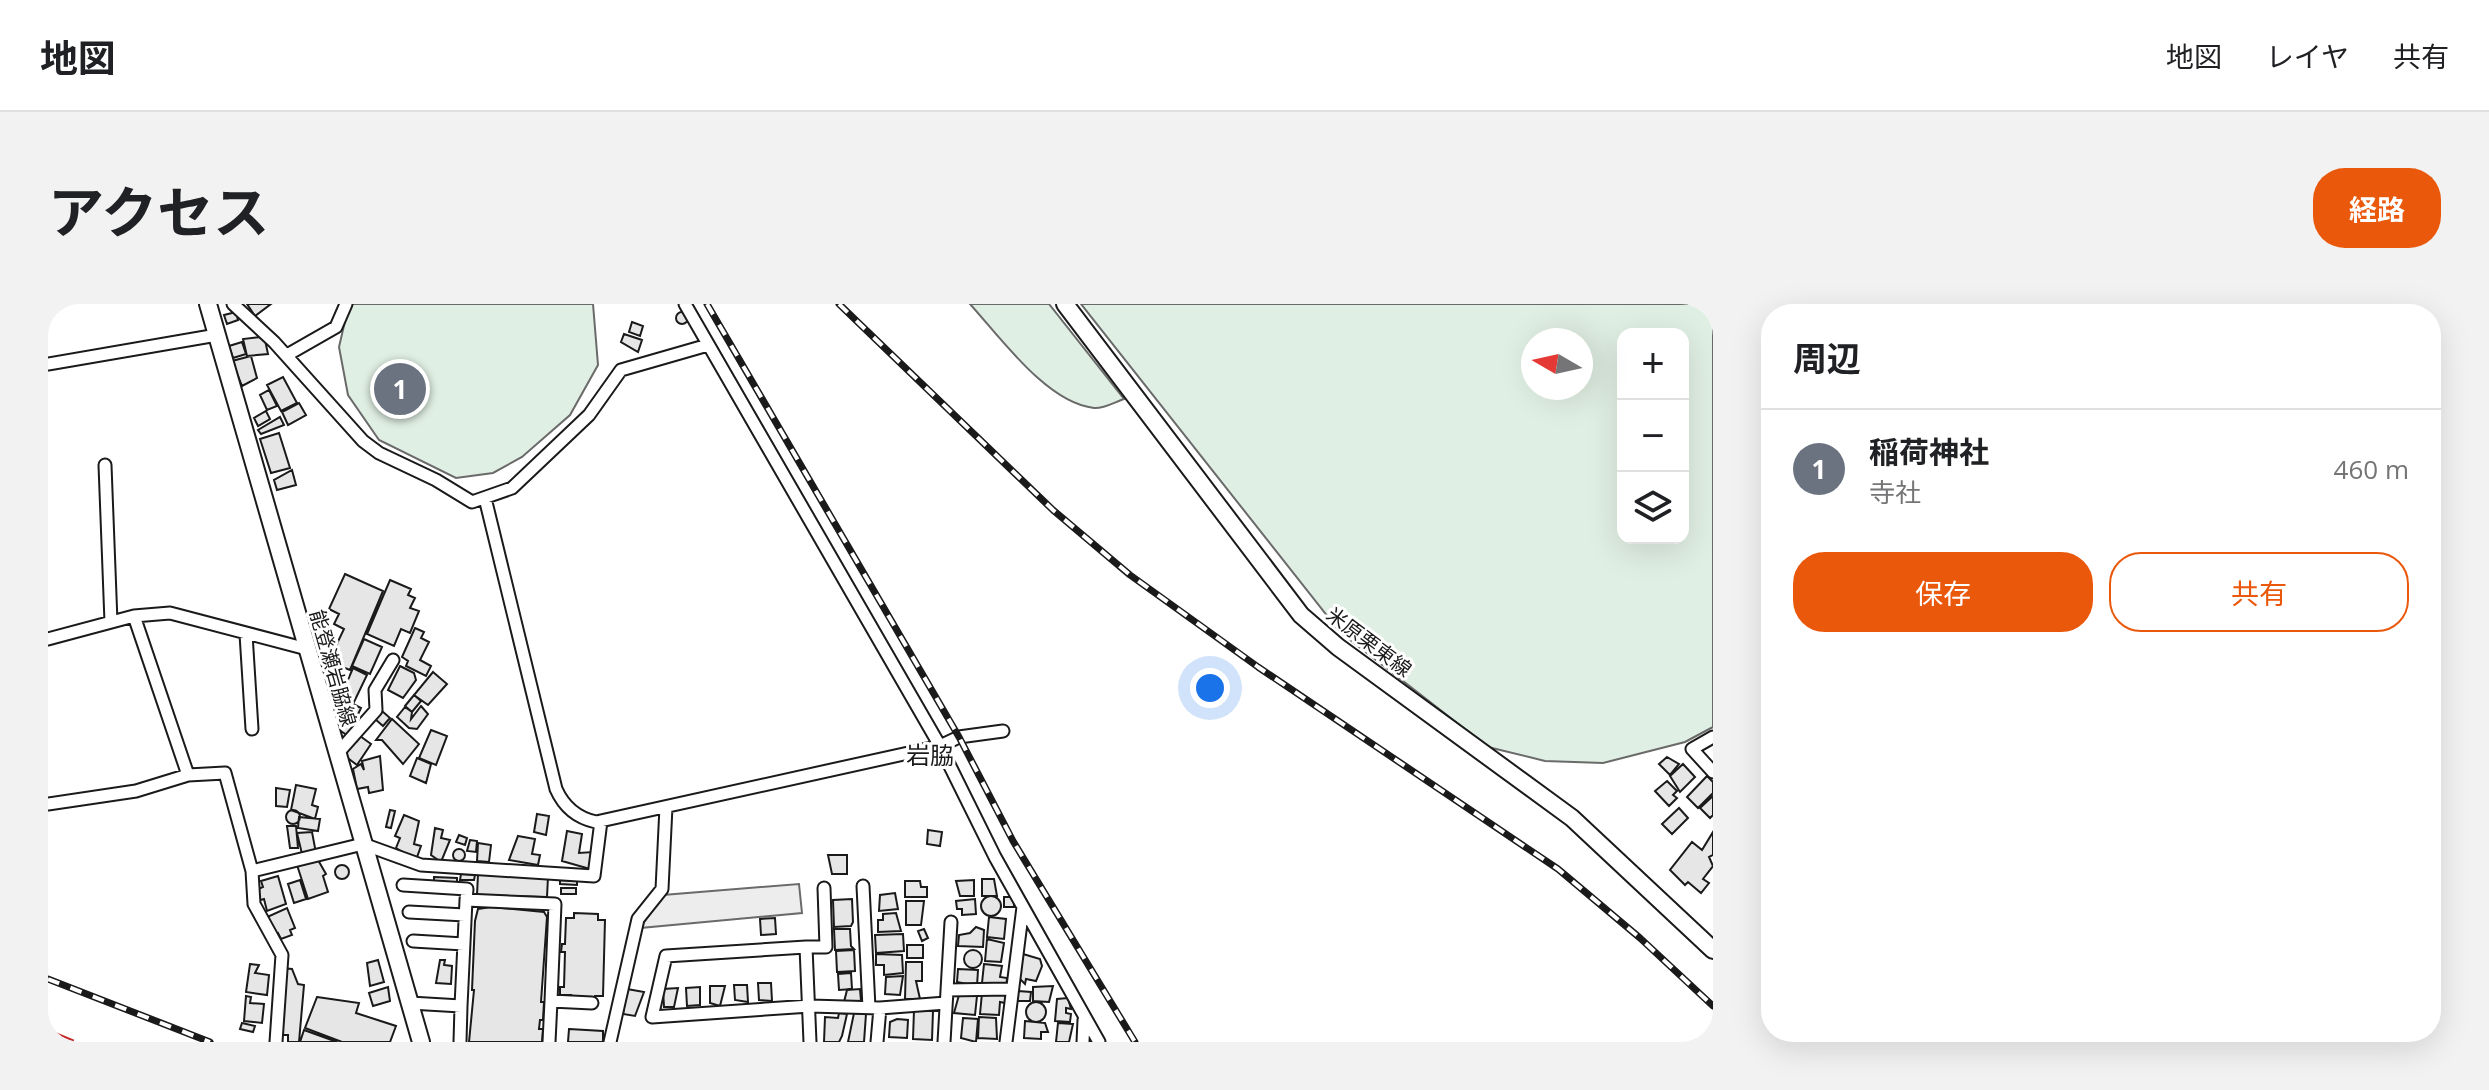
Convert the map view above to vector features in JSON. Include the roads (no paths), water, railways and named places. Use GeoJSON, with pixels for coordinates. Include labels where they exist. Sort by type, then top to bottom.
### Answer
{"type":"FeatureCollection","features":[{"type":"Feature","properties":{"kind":"main road","name":"能登瀬岩脇線"},"geometry":{"type":"LineString","coordinates":[[208,304],[421,1042]]}},
{"type":"Feature","properties":{"kind":"main road","name":"米原栗東線"},"geometry":{"type":"LineString","coordinates":[[1065,304],[1301,615],[1338,647],[1572,818],[1713,950]]}},
{"type":"Feature","properties":{"kind":"street"},"geometry":{"type":"LineString","coordinates":[[233,304],[287,355],[348,426],[379,453],[436,480],[464,500],[472,502],[512,488],[589,415],[621,370],[708,345]]}},
{"type":"Feature","properties":{"kind":"street"},"geometry":{"type":"LineString","coordinates":[[287,355],[336,327],[346,304]]}},
{"type":"Feature","properties":{"kind":"street"},"geometry":{"type":"LineString","coordinates":[[685,304],[940,746],[1023,906],[1099,1042]]}},
{"type":"Feature","properties":{"kind":"street"},"geometry":{"type":"LineString","coordinates":[[48,364],[217,335]]}},
{"type":"Feature","properties":{"kind":"street"},"geometry":{"type":"LineString","coordinates":[[105,465],[111,622]]}},
{"type":"Feature","properties":{"kind":"street"},"geometry":{"type":"LineString","coordinates":[[485,498],[556,789],[562,801],[581,819],[601,821],[940,746],[959,737],[1003,731]]}},
{"type":"Feature","properties":{"kind":"street"},"geometry":{"type":"LineString","coordinates":[[48,639],[134,616],[170,613],[307,649]]}},
{"type":"Feature","properties":{"kind":"street"},"geometry":{"type":"LineString","coordinates":[[134,616],[188,775]]}},
{"type":"Feature","properties":{"kind":"street"},"geometry":{"type":"LineString","coordinates":[[246,634],[252,729]]}},
{"type":"Feature","properties":{"kind":"street"},"geometry":{"type":"LineString","coordinates":[[337,754],[376,710],[375,690],[393,660]]}},
{"type":"Feature","properties":{"kind":"street"},"geometry":{"type":"LineString","coordinates":[[1713,737],[1692,749],[1713,772]]}},
{"type":"Feature","properties":{"kind":"street"},"geometry":{"type":"LineString","coordinates":[[48,804],[136,791],[188,775],[225,773],[252,871],[254,904],[282,955],[276,1042]]}},
{"type":"Feature","properties":{"kind":"street"},"geometry":{"type":"LineString","coordinates":[[610,1042],[635,927],[640,915],[662,889],[666,807]]}},
{"type":"Feature","properties":{"kind":"street"},"geometry":{"type":"LineString","coordinates":[[252,871],[363,844],[421,865],[594,876],[601,821]]}},
{"type":"Feature","properties":{"kind":"street"},"geometry":{"type":"LineString","coordinates":[[403,885],[467,889],[460,1042]]}},
{"type":"Feature","properties":{"kind":"street"},"geometry":{"type":"LineString","coordinates":[[863,886],[877,1042]]}},
{"type":"Feature","properties":{"kind":"street"},"geometry":{"type":"LineString","coordinates":[[824,888],[826,947],[666,956],[652,1017],[810,1006],[874,1008],[946,1003]]}},
{"type":"Feature","properties":{"kind":"street"},"geometry":{"type":"LineString","coordinates":[[466,900],[555,904],[550,1042]]}},
{"type":"Feature","properties":{"kind":"street"},"geometry":{"type":"LineString","coordinates":[[1006,1042],[1010,989],[1023,906]]}},
{"type":"Feature","properties":{"kind":"street"},"geometry":{"type":"LineString","coordinates":[[409,912],[465,915]]}},
{"type":"Feature","properties":{"kind":"street"},"geometry":{"type":"LineString","coordinates":[[944,1042],[951,922]]}},
{"type":"Feature","properties":{"kind":"street"},"geometry":{"type":"LineString","coordinates":[[413,941],[464,944]]}},
{"type":"Feature","properties":{"kind":"street"},"geometry":{"type":"LineString","coordinates":[[806,947],[810,1042]]}},
{"type":"Feature","properties":{"kind":"street"},"geometry":{"type":"LineString","coordinates":[[947,990],[1010,989]]}},
{"type":"Feature","properties":{"kind":"street"},"geometry":{"type":"LineString","coordinates":[[551,1001],[592,1003]]}},
{"type":"Feature","properties":{"kind":"street"},"geometry":{"type":"LineString","coordinates":[[410,1003],[461,1006]]}},
{"type":"Feature","properties":{"kind":"street"},"geometry":{"type":"LineString","coordinates":[[1083,1042],[1084,1019]]}},
{"type":"Feature","properties":{"kind":"railway"},"geometry":{"type":"LineString","coordinates":[[707,304],[959,737],[1013,841],[1135,1042]]}},
{"type":"Feature","properties":{"kind":"railway"},"geometry":{"type":"LineString","coordinates":[[839,304],[1053,510],[1130,575],[1258,667],[1558,869],[1640,938],[1713,1006]]}},
{"type":"Feature","properties":{"kind":"railway"},"geometry":{"type":"LineString","coordinates":[[48,979],[210,1042]]}},
{"type":"Feature","properties":{"kind":"place","name":"稲荷神社"},"geometry":{"type":"Point","coordinates":[400,389]}},
{"type":"Feature","properties":{"kind":"district","name":"岩脇"},"geometry":{"type":"Point","coordinates":[930,756]}}]}
